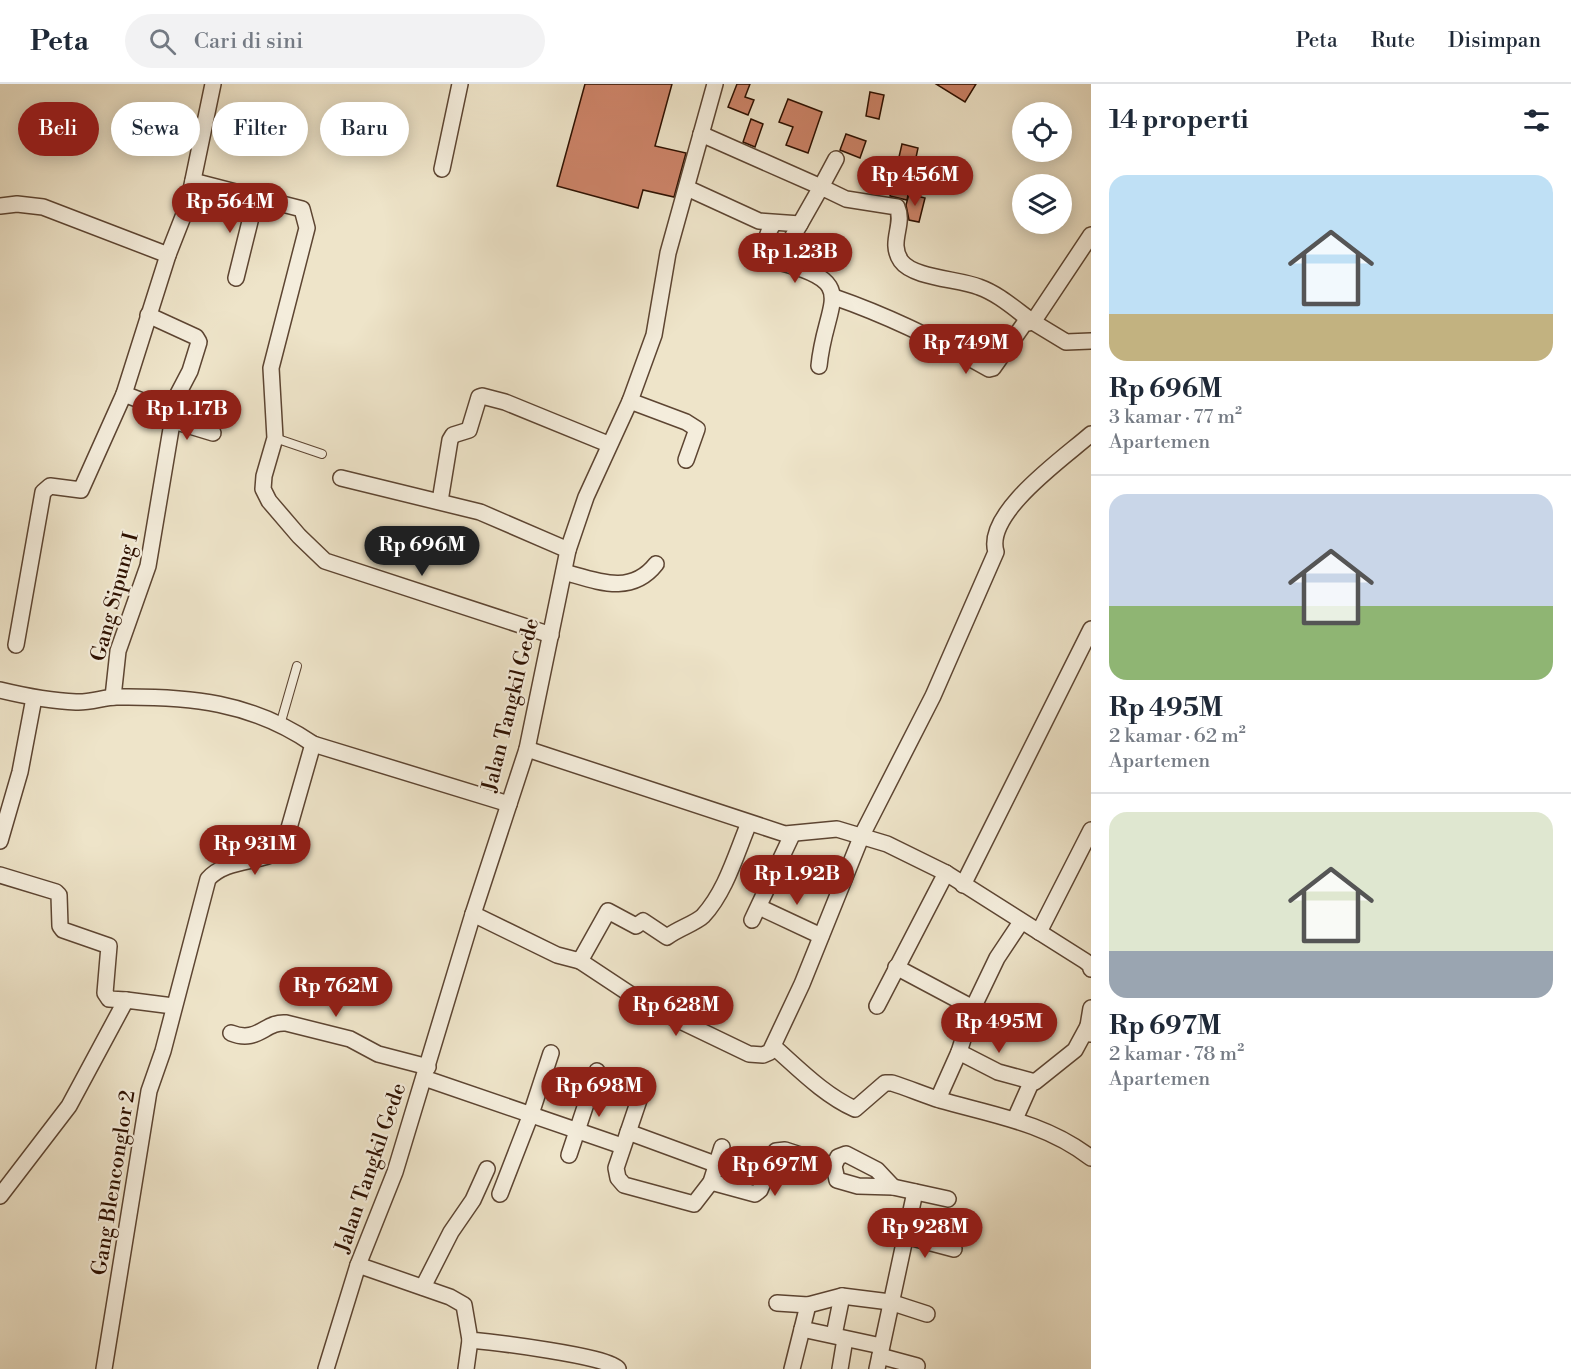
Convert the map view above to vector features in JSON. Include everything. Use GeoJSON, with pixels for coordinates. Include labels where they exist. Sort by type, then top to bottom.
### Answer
{"type":"FeatureCollection","features":[{"type":"Feature","properties":{"kind":"street"},"geometry":{"type":"LineString","coordinates":[[16,645],[43,492],[50,486],[81,490],[124,394],[148,315],[194,181],[213,84]]}},
{"type":"Feature","properties":{"kind":"street"},"geometry":{"type":"LineString","coordinates":[[442,168],[460,84]]}},
{"type":"Feature","properties":{"kind":"street","name":"Jalan Tangkil Gede"},"geometry":{"type":"LineString","coordinates":[[326,1369],[358,1265],[395,1172],[473,914],[527,749],[568,550],[586,496],[608,444],[630,401],[654,336],[668,254],[715,84]]}},
{"type":"Feature","properties":{"kind":"street"},"geometry":{"type":"LineString","coordinates":[[701,134],[846,199],[897,207],[900,215],[894,246],[902,262],[918,272],[979,287],[996,295],[1066,342],[1091,341]]}},
{"type":"Feature","properties":{"kind":"street"},"geometry":{"type":"LineString","coordinates":[[778,262],[836,159]]}},
{"type":"Feature","properties":{"kind":"street"},"geometry":{"type":"LineString","coordinates":[[194,181],[302,208],[308,228],[274,348],[270,388],[275,407],[275,438],[264,476],[263,489],[282,517],[322,558],[381,580],[551,635]]}},
{"type":"Feature","properties":{"kind":"street"},"geometry":{"type":"LineString","coordinates":[[687,188],[759,221],[800,224]]}},
{"type":"Feature","properties":{"kind":"street"},"geometry":{"type":"LineString","coordinates":[[236,278],[256,197]]}},
{"type":"Feature","properties":{"kind":"street"},"geometry":{"type":"LineString","coordinates":[[0,206],[17,204],[42,207],[168,255]]}},
{"type":"Feature","properties":{"kind":"street"},"geometry":{"type":"LineString","coordinates":[[774,223],[767,236],[766,248],[772,258],[828,281],[834,297],[821,342],[819,366]]}},
{"type":"Feature","properties":{"kind":"street"},"geometry":{"type":"LineString","coordinates":[[834,297],[909,326],[988,369],[993,368],[1021,327],[1033,322],[1091,235]]}},
{"type":"Feature","properties":{"kind":"street"},"geometry":{"type":"LineString","coordinates":[[148,315],[196,337],[199,342],[190,371],[169,416]]}},
{"type":"Feature","properties":{"kind":"street"},"geometry":{"type":"LineString","coordinates":[[124,394],[169,416],[213,433]]}},
{"type":"Feature","properties":{"kind":"street"},"geometry":{"type":"LineString","coordinates":[[440,501],[450,440],[453,435],[470,430],[479,397],[505,402],[608,444]]}},
{"type":"Feature","properties":{"kind":"street"},"geometry":{"type":"LineString","coordinates":[[630,401],[686,422],[697,429],[686,460]]}},
{"type":"Feature","properties":{"kind":"street","name":"Gang Sipung I"},"geometry":{"type":"LineString","coordinates":[[113,697],[118,651],[152,551],[171,429],[169,416]]}},
{"type":"Feature","properties":{"kind":"street"},"geometry":{"type":"LineString","coordinates":[[473,914],[557,955],[580,961],[645,1004],[749,1054],[763,1055],[774,1047],[862,835],[933,696],[996,552],[994,546],[1004,515],[1017,499],[1091,434]]}},
{"type":"Feature","properties":{"kind":"street"},"geometry":{"type":"LineString","coordinates":[[341,478],[480,512],[568,550]]}},
{"type":"Feature","properties":{"kind":"street"},"geometry":{"type":"LineString","coordinates":[[564,572],[619,584],[646,577],[656,564]]}},
{"type":"Feature","properties":{"kind":"street"},"geometry":{"type":"LineString","coordinates":[[963,885],[1091,629]]}},
{"type":"Feature","properties":{"kind":"street"},"geometry":{"type":"LineString","coordinates":[[0,690],[34,698],[79,702],[113,697],[200,699],[247,712],[280,725],[313,744],[509,804]]}},
{"type":"Feature","properties":{"kind":"street"},"geometry":{"type":"LineString","coordinates":[[0,841],[20,772],[34,698]]}},
{"type":"Feature","properties":{"kind":"street","name":"Gang Blenconglor 2"},"geometry":{"type":"LineString","coordinates":[[104,1369],[147,1101],[164,1051],[173,1006],[208,879],[215,872],[235,864],[274,854],[283,849],[313,744]]}},
{"type":"Feature","properties":{"kind":"street"},"geometry":{"type":"LineString","coordinates":[[527,749],[749,823],[792,835],[837,829],[887,844],[946,873],[1091,966]]}},
{"type":"Feature","properties":{"kind":"street"},"geometry":{"type":"LineString","coordinates":[[580,961],[608,911],[636,926],[643,921],[666,937],[679,927],[702,916],[722,888],[749,823]]}},
{"type":"Feature","properties":{"kind":"street"},"geometry":{"type":"LineString","coordinates":[[1039,933],[1091,830]]}},
{"type":"Feature","properties":{"kind":"street"},"geometry":{"type":"LineString","coordinates":[[792,835],[756,913],[821,936]]}},
{"type":"Feature","properties":{"kind":"street"},"geometry":{"type":"LineString","coordinates":[[877,1006],[946,873]]}},
{"type":"Feature","properties":{"kind":"street"},"geometry":{"type":"LineString","coordinates":[[0,875],[56,892],[59,895],[60,926],[63,930],[109,946],[105,993],[109,999],[173,1006]]}},
{"type":"Feature","properties":{"kind":"street"},"geometry":{"type":"LineString","coordinates":[[938,1099],[959,1052],[973,1008],[997,958],[1021,922]]}},
{"type":"Feature","properties":{"kind":"street"},"geometry":{"type":"LineString","coordinates":[[896,967],[973,1008],[1012,1025]]}},
{"type":"Feature","properties":{"kind":"street"},"geometry":{"type":"LineString","coordinates":[[0,1196],[69,1106],[126,1000]]}},
{"type":"Feature","properties":{"kind":"street"},"geometry":{"type":"LineString","coordinates":[[959,1052],[998,1072],[1031,1083],[1040,1081],[1080,1044],[1089,1031],[1091,1008]]}},
{"type":"Feature","properties":{"kind":"street"},"geometry":{"type":"LineString","coordinates":[[231,1033],[239,1036],[254,1036],[280,1022],[350,1039],[378,1054],[577,1131],[625,1139],[715,1164]]}},
{"type":"Feature","properties":{"kind":"street"},"geometry":{"type":"LineString","coordinates":[[774,1047],[821,1088],[855,1109],[885,1083],[892,1083],[938,1099],[1016,1119],[1053,1134],[1091,1158]]}},
{"type":"Feature","properties":{"kind":"street"},"geometry":{"type":"LineString","coordinates":[[500,1194],[531,1114],[551,1053]]}},
{"type":"Feature","properties":{"kind":"street"},"geometry":{"type":"LineString","coordinates":[[569,1155],[597,1071]]}},
{"type":"Feature","properties":{"kind":"street"},"geometry":{"type":"LineString","coordinates":[[1016,1119],[1031,1083]]}},
{"type":"Feature","properties":{"kind":"street"},"geometry":{"type":"LineString","coordinates":[[642,1091],[616,1168],[618,1178],[624,1185],[688,1204],[699,1200],[711,1182],[722,1147]]}},
{"type":"Feature","properties":{"kind":"street"},"geometry":{"type":"LineString","coordinates":[[711,1182],[754,1194],[760,1190],[776,1151],[784,1150],[834,1166]]}},
{"type":"Feature","properties":{"kind":"street"},"geometry":{"type":"LineString","coordinates":[[893,1187],[877,1170],[846,1154],[838,1157],[834,1166],[834,1176],[842,1182],[858,1186],[893,1187],[948,1199]]}},
{"type":"Feature","properties":{"kind":"street"},"geometry":{"type":"LineString","coordinates":[[423,1287],[451,1232],[473,1200],[487,1169]]}},
{"type":"Feature","properties":{"kind":"street"},"geometry":{"type":"LineString","coordinates":[[879,1357],[915,1192]]}},
{"type":"Feature","properties":{"kind":"street"},"geometry":{"type":"LineString","coordinates":[[905,1236],[954,1250]]}},
{"type":"Feature","properties":{"kind":"street"},"geometry":{"type":"LineString","coordinates":[[358,1265],[423,1287],[464,1305],[470,1340],[466,1369]]}},
{"type":"Feature","properties":{"kind":"street"},"geometry":{"type":"LineString","coordinates":[[840,1369],[842,1296]]}},
{"type":"Feature","properties":{"kind":"street"},"geometry":{"type":"LineString","coordinates":[[777,1303],[808,1305],[842,1296],[890,1302],[927,1314]]}},
{"type":"Feature","properties":{"kind":"street"},"geometry":{"type":"LineString","coordinates":[[784,1368],[802,1329],[808,1305]]}},
{"type":"Feature","properties":{"kind":"street"},"geometry":{"type":"LineString","coordinates":[[802,1329],[840,1337],[879,1357],[917,1366]]}},
{"type":"Feature","properties":{"kind":"street"},"geometry":{"type":"LineString","coordinates":[[470,1340],[610,1362],[618,1369]]}},
{"type":"Feature","properties":{"kind":"lane"},"geometry":{"type":"LineString","coordinates":[[275,438],[322,454]]}},
{"type":"Feature","properties":{"kind":"lane"},"geometry":{"type":"LineString","coordinates":[[280,725],[297,666]]}},
{"type":"Feature","properties":{"kind":"building"},"geometry":{"type":"Polygon","coordinates":[[[585,84],[672,84],[655,146],[686,153],[674,197],[643,190],[638,208],[557,186],[585,84]]]}},
{"type":"Feature","properties":{"kind":"building"},"geometry":{"type":"Polygon","coordinates":[[[737,84],[750,84],[745,97],[754,100],[748,115],[728,107],[737,84]]]}},
{"type":"Feature","properties":{"kind":"building"},"geometry":{"type":"Polygon","coordinates":[[[936,84],[976,84],[965,102],[936,84]]]}},
{"type":"Feature","properties":{"kind":"building"},"geometry":{"type":"Polygon","coordinates":[[[870,92],[884,95],[879,119],[866,116],[870,92]]]}},
{"type":"Feature","properties":{"kind":"building"},"geometry":{"type":"Polygon","coordinates":[[[788,99],[822,112],[808,153],[786,145],[793,127],[779,122],[788,99]]]}},
{"type":"Feature","properties":{"kind":"building"},"geometry":{"type":"Polygon","coordinates":[[[751,119],[763,124],[755,147],[743,142],[751,119]]]}},
{"type":"Feature","properties":{"kind":"building"},"geometry":{"type":"Polygon","coordinates":[[[846,134],[866,141],[860,158],[840,150],[846,134]]]}},
{"type":"Feature","properties":{"kind":"building"},"geometry":{"type":"Polygon","coordinates":[[[902,144],[918,148],[907,200],[890,196],[902,144]]]}},
{"type":"Feature","properties":{"kind":"building"},"geometry":{"type":"Polygon","coordinates":[[[909,194],[925,198],[919,222],[909,220],[906,205],[909,194]]]}}]}
